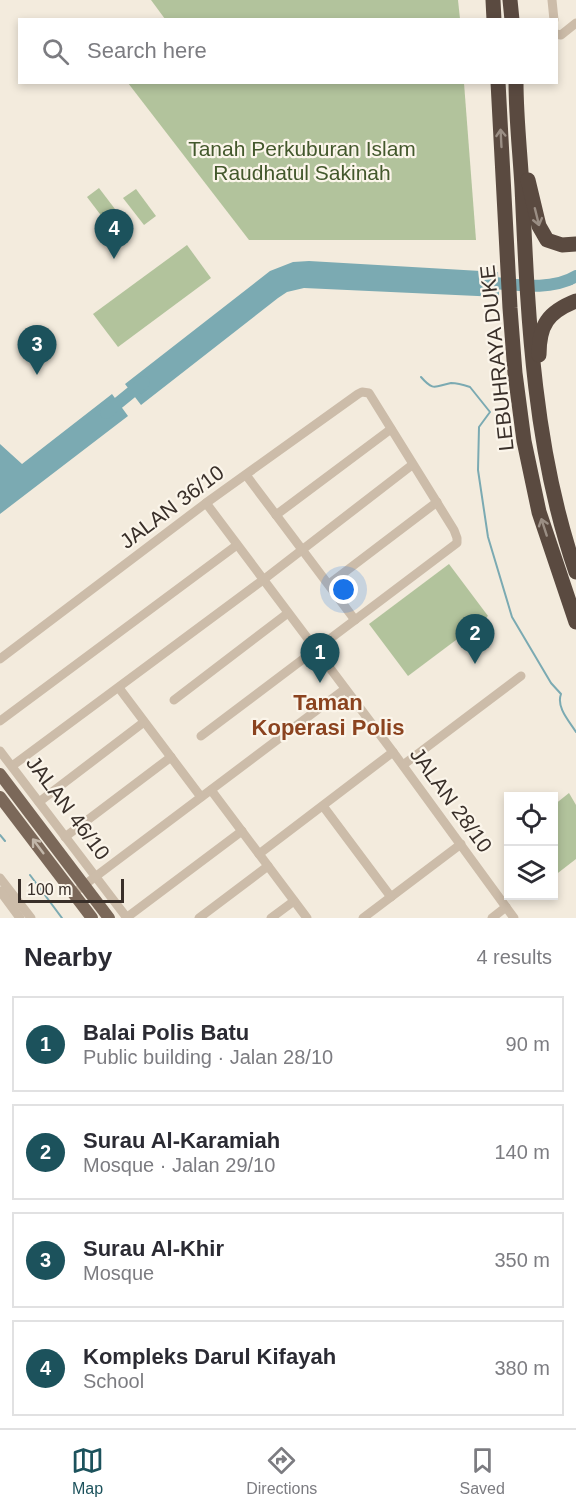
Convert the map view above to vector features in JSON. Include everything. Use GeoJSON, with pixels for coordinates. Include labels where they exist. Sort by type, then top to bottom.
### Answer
{"type":"FeatureCollection","features":[{"type":"Feature","properties":{"kind":"highway"},"geometry":{"type":"LineString","coordinates":[[493,0],[494,18]]}},
{"type":"Feature","properties":{"kind":"highway"},"geometry":{"type":"LineString","coordinates":[[510,0],[512,18]]}},
{"type":"Feature","properties":{"kind":"highway","name":"LEBUHRAYA DUKE"},"geometry":{"type":"LineString","coordinates":[[498,84],[510,308],[515,373],[524,441],[539,512],[576,622]]}},
{"type":"Feature","properties":{"kind":"highway","name":"LEBUHRAYA DUKE"},"geometry":{"type":"LineString","coordinates":[[516,84],[528,308],[541,440],[556,506],[576,572]]}},
{"type":"Feature","properties":{"kind":"highway"},"geometry":{"type":"LineString","coordinates":[[519,139],[538,226],[547,240],[555,244],[576,244]]}},
{"type":"Feature","properties":{"kind":"highway"},"geometry":{"type":"LineString","coordinates":[[538,403],[539,340],[546,320],[559,308],[576,301]]}},
{"type":"Feature","properties":{"kind":"main road","name":"JALAN 46/10"},"geometry":{"type":"LineString","coordinates":[[0,774],[109,918]]}},
{"type":"Feature","properties":{"kind":"main road"},"geometry":{"type":"LineString","coordinates":[[0,797],[92,918]]}},
{"type":"Feature","properties":{"kind":"street"},"geometry":{"type":"LineString","coordinates":[[552,0],[554,18]]}},
{"type":"Feature","properties":{"kind":"street"},"geometry":{"type":"LineString","coordinates":[[558,34],[561,35],[576,23]]}},
{"type":"Feature","properties":{"kind":"street","name":"JALAN 36/10"},"geometry":{"type":"LineString","coordinates":[[0,659],[206,503],[358,394],[369,393],[391,429]]}},
{"type":"Feature","properties":{"kind":"street"},"geometry":{"type":"LineString","coordinates":[[201,736],[457,543],[458,538],[391,429],[276,514]]}},
{"type":"Feature","properties":{"kind":"street"},"geometry":{"type":"LineString","coordinates":[[12,766],[263,580],[412,465]]}},
{"type":"Feature","properties":{"kind":"street"},"geometry":{"type":"LineString","coordinates":[[246,475],[355,620]]}},
{"type":"Feature","properties":{"kind":"street"},"geometry":{"type":"LineString","coordinates":[[328,584],[437,502]]}},
{"type":"Feature","properties":{"kind":"street","name":"JALAN 28/10"},"geometry":{"type":"LineString","coordinates":[[206,503],[403,765],[514,918]]}},
{"type":"Feature","properties":{"kind":"street"},"geometry":{"type":"LineString","coordinates":[[0,721],[237,544]]}},
{"type":"Feature","properties":{"kind":"street"},"geometry":{"type":"LineString","coordinates":[[174,700],[288,613]]}},
{"type":"Feature","properties":{"kind":"street"},"geometry":{"type":"LineString","coordinates":[[403,765],[521,676]]}},
{"type":"Feature","properties":{"kind":"street"},"geometry":{"type":"LineString","coordinates":[[119,688],[201,797]]}},
{"type":"Feature","properties":{"kind":"street"},"geometry":{"type":"LineString","coordinates":[[73,893],[345,688]]}},
{"type":"Feature","properties":{"kind":"street"},"geometry":{"type":"LineString","coordinates":[[39,802],[144,722]]}},
{"type":"Feature","properties":{"kind":"street","name":"JALAN 46/10"},"geometry":{"type":"LineString","coordinates":[[0,751],[127,918]]}},
{"type":"Feature","properties":{"kind":"street"},"geometry":{"type":"LineString","coordinates":[[259,854],[393,752]]}},
{"type":"Feature","properties":{"kind":"street"},"geometry":{"type":"LineString","coordinates":[[65,837],[171,757]]}},
{"type":"Feature","properties":{"kind":"street"},"geometry":{"type":"LineString","coordinates":[[211,790],[307,918]]}},
{"type":"Feature","properties":{"kind":"street"},"geometry":{"type":"LineString","coordinates":[[322,806],[391,897]]}},
{"type":"Feature","properties":{"kind":"street"},"geometry":{"type":"LineString","coordinates":[[127,918],[242,831]]}},
{"type":"Feature","properties":{"kind":"street"},"geometry":{"type":"LineString","coordinates":[[363,918],[460,844]]}},
{"type":"Feature","properties":{"kind":"street"},"geometry":{"type":"LineString","coordinates":[[199,918],[268,866]]}},
{"type":"Feature","properties":{"kind":"street"},"geometry":{"type":"LineString","coordinates":[[0,878],[31,918]]}},
{"type":"Feature","properties":{"kind":"street"},"geometry":{"type":"LineString","coordinates":[[0,891],[20,918]]}},
{"type":"Feature","properties":{"kind":"street"},"geometry":{"type":"LineString","coordinates":[[271,918],[294,901]]}},
{"type":"Feature","properties":{"kind":"street"},"geometry":{"type":"LineString","coordinates":[[492,918],[506,907]]}},
{"type":"Feature","properties":{"kind":"green space"},"geometry":{"type":"Polygon","coordinates":[[[151,0],[458,0],[460,18],[164,18],[151,0]]]}},
{"type":"Feature","properties":{"kind":"green space","name":"Tanah Perkuburan Islam Raudhatul Sakinah"},"geometry":{"type":"Polygon","coordinates":[[[129,84],[464,84],[476,240],[249,240],[129,84]]]}},
{"type":"Feature","properties":{"kind":"green space"},"geometry":{"type":"Polygon","coordinates":[[[99,188],[118,213],[106,222],[87,197],[99,188]]]}},
{"type":"Feature","properties":{"kind":"green space"},"geometry":{"type":"Polygon","coordinates":[[[136,189],[156,216],[144,225],[123,198],[136,189]]]}},
{"type":"Feature","properties":{"kind":"green space"},"geometry":{"type":"Polygon","coordinates":[[[187,245],[211,278],[118,347],[93,314],[187,245]]]}},
{"type":"Feature","properties":{"kind":"green space"},"geometry":{"type":"Polygon","coordinates":[[[449,564],[488,616],[408,676],[369,624],[449,564]]]}},
{"type":"Feature","properties":{"kind":"green space"},"geometry":{"type":"Polygon","coordinates":[[[569,793],[576,805],[576,859],[558,873],[558,846],[558,802],[569,793]]]}},
{"type":"Feature","properties":{"kind":"water"},"geometry":{"type":"Polygon","coordinates":[[[293,262],[498,272],[499,297],[304,288],[287,292],[278,298],[141,405],[125,384],[270,271],[293,262]]]}},
{"type":"Feature","properties":{"kind":"water"},"geometry":{"type":"Polygon","coordinates":[[[576,270],[576,282],[572,285],[536,291],[536,281],[566,277],[576,270]]]}},
{"type":"Feature","properties":{"kind":"water"},"geometry":{"type":"Polygon","coordinates":[[[112,394],[128,416],[0,514],[0,444],[22,464],[112,394]]]}},
{"type":"Feature","properties":{"kind":"waterway"},"geometry":{"type":"LineString","coordinates":[[483,282],[543,285],[555,284],[576,276]]}},
{"type":"Feature","properties":{"kind":"waterway"},"geometry":{"type":"LineString","coordinates":[[421,377],[432,386],[451,383],[470,387],[490,412],[479,427],[478,470],[488,537],[512,617],[551,683],[561,694],[560,704],[576,732]]}},
{"type":"Feature","properties":{"kind":"waterway"},"geometry":{"type":"LineString","coordinates":[[106,413],[144,382]]}},
{"type":"Feature","properties":{"kind":"waterway"},"geometry":{"type":"LineString","coordinates":[[0,835],[5,841]]}},
{"type":"Feature","properties":{"kind":"waterway"},"geometry":{"type":"LineString","coordinates":[[30,875],[62,918]]}},
{"type":"Feature","properties":{"kind":"place","name":"Kompleks Darul Kifayah"},"geometry":{"type":"Point","coordinates":[114,259]}},
{"type":"Feature","properties":{"kind":"place","name":"Surau Al-Khir"},"geometry":{"type":"Point","coordinates":[37,375]}},
{"type":"Feature","properties":{"kind":"place","name":"Surau Al-Karamiah"},"geometry":{"type":"Point","coordinates":[475,664]}},
{"type":"Feature","properties":{"kind":"place","name":"Balai Polis Batu"},"geometry":{"type":"Point","coordinates":[320,683]}},
{"type":"Feature","properties":{"kind":"district","name":"Taman Koperasi Polis"},"geometry":{"type":"Point","coordinates":[328,714]}}]}
